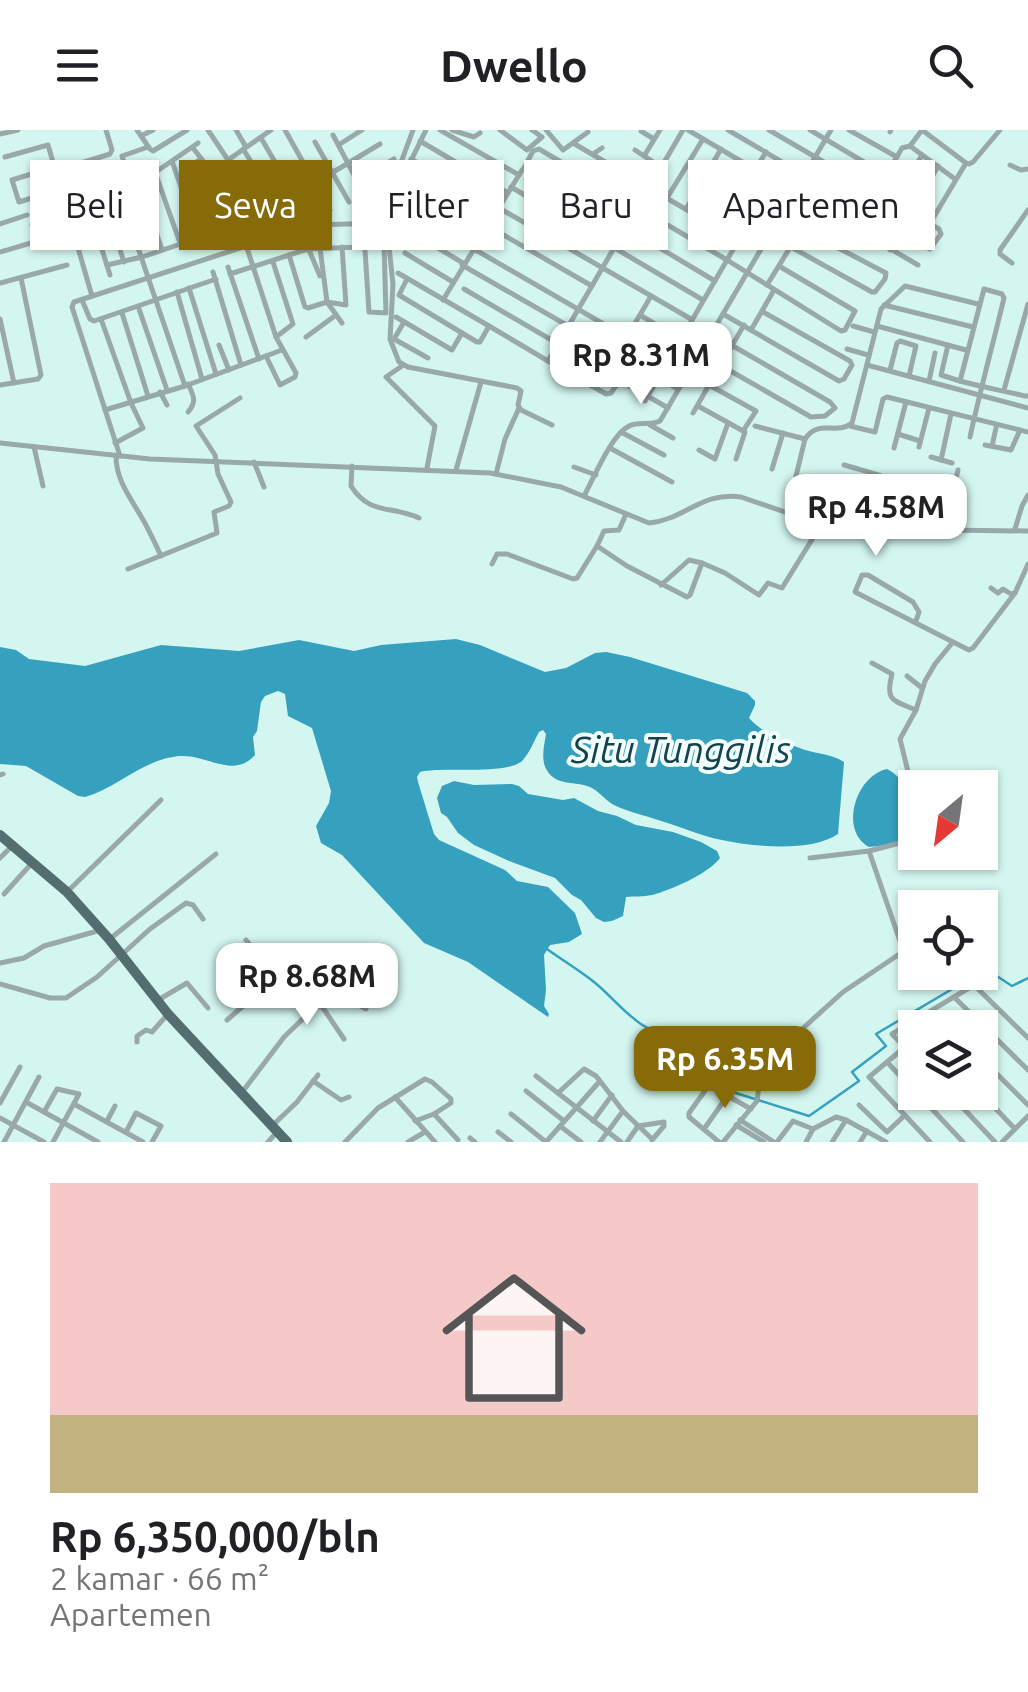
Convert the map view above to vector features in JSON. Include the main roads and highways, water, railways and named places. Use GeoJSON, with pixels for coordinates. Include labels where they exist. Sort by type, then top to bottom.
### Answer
{"type":"FeatureCollection","features":[{"type":"Feature","properties":{"kind":"main road"},"geometry":{"type":"LineString","coordinates":[[0,835],[68,892],[168,1014],[287,1142]]}},
{"type":"Feature","properties":{"kind":"water","name":"Situ Tunggilis"},"geometry":{"type":"Polygon","coordinates":[[[456,639],[545,672],[606,652],[747,693],[755,701],[749,718],[761,729],[789,744],[844,762],[838,834],[793,846],[739,843],[625,810],[590,787],[552,776],[544,763],[543,730],[523,760],[515,765],[420,772],[418,782],[439,840],[505,870],[517,881],[548,887],[575,913],[582,934],[569,942],[550,945],[544,955],[544,1006],[548,1017],[468,962],[424,943],[342,855],[321,843],[316,826],[331,791],[312,728],[288,716],[285,694],[278,691],[261,702],[253,737],[255,755],[238,765],[181,756],[168,758],[85,797],[26,766],[0,764],[0,647],[16,650],[29,659],[85,666],[161,645],[239,651],[299,640],[354,651],[456,639]]]}},
{"type":"Feature","properties":{"kind":"water"},"geometry":{"type":"Polygon","coordinates":[[[887,769],[898,777],[898,841],[869,847],[860,839],[853,817],[859,793],[876,774],[887,769]]]}},
{"type":"Feature","properties":{"kind":"water","name":"Situ Tunggilis"},"geometry":{"type":"Polygon","coordinates":[[[454,781],[512,784],[528,794],[574,798],[636,825],[701,842],[717,851],[720,858],[698,875],[669,889],[649,896],[626,897],[623,916],[604,922],[555,878],[474,845],[458,833],[441,813],[437,798],[442,786],[454,781]]]}},
{"type":"Feature","properties":{"kind":"waterway"},"geometry":{"type":"LineString","coordinates":[[547,949],[594,982],[640,1023],[661,1034],[673,1035],[700,1058],[702,1070],[723,1089],[809,1116],[859,1081],[852,1072],[886,1046],[876,1034],[986,969],[1012,986],[1028,978]]}}]}
